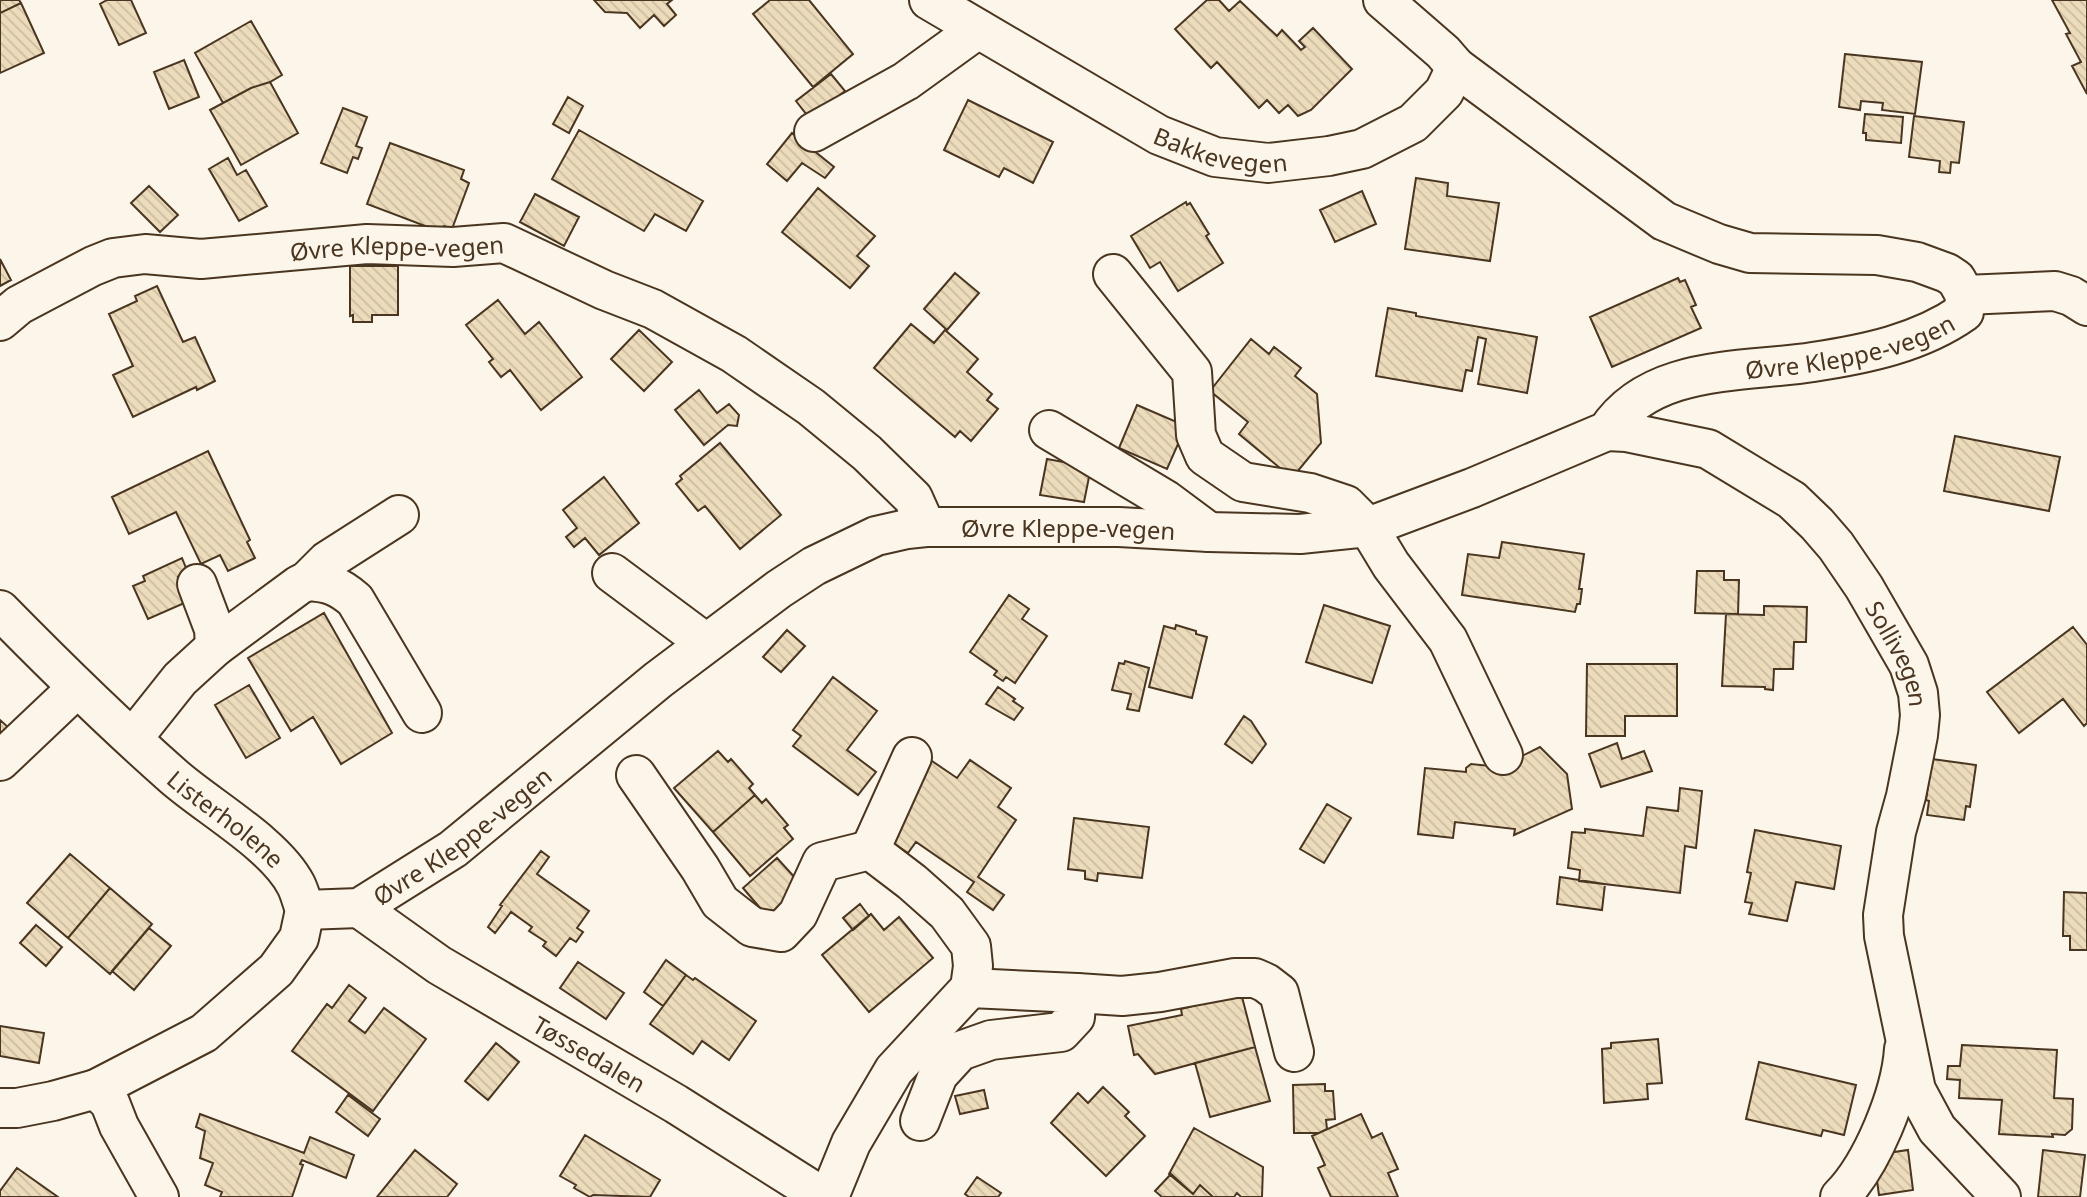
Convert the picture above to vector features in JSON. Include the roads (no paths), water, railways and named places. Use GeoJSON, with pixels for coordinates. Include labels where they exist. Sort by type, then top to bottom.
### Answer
{"type":"FeatureCollection","features":[{"type":"Feature","properties":{"kind":"street","name":"Bakkevegen"},"geometry":{"type":"LineString","coordinates":[[929,0],[1159,135],[1215,157],[1268,163],[1362,149],[1399,132],[1434,103],[1444,92],[1455,66]]}},
{"type":"Feature","properties":{"kind":"street","name":"Øvre Kleppe-vegen"},"geometry":{"type":"LineString","coordinates":[[305,910],[359,908],[453,849],[706,643],[814,566],[876,536],[926,527],[1119,527],[1300,534],[1368,527],[1472,488],[1606,431],[1632,404],[1652,391],[1681,378],[1814,362],[1899,344],[1946,325],[1964,312],[1965,295],[1956,279],[1917,262],[1877,255],[1750,253],[1664,221],[1455,66],[1443,52],[1383,0]]}},
{"type":"Feature","properties":{"kind":"street"},"geometry":{"type":"LineString","coordinates":[[814,132],[906,81],[978,29]]}},
{"type":"Feature","properties":{"kind":"street","name":"Øvre Kleppe-vegen"},"geometry":{"type":"LineString","coordinates":[[0,321],[19,304],[113,258],[145,254],[201,259],[368,244],[453,247],[504,243],[604,290],[653,309],[745,361],[811,407],[867,453],[913,498],[926,527]]}},
{"type":"Feature","properties":{"kind":"street"},"geometry":{"type":"LineString","coordinates":[[1113,274],[1192,372],[1196,435],[1205,456],[1243,482],[1310,493],[1346,505],[1368,527],[1391,565],[1448,640],[1503,755]]}},
{"type":"Feature","properties":{"kind":"street"},"geometry":{"type":"LineString","coordinates":[[1965,295],[2055,291],[2071,296],[2087,306]]}},
{"type":"Feature","properties":{"kind":"street","name":"Øvre Kleppe-vegen"},"geometry":{"type":"LineString","coordinates":[[1049,429],[1166,500],[1209,532]]}},
{"type":"Feature","properties":{"kind":"street","name":"Sollivegen"},"geometry":{"type":"LineString","coordinates":[[1606,431],[1626,432],[1707,450],[1792,500],[1836,546],[1864,587],[1909,665],[1918,693],[1920,715],[1906,796],[1896,832],[1883,915],[1884,936],[1916,1090],[1937,1129],[2001,1197]]}},
{"type":"Feature","properties":{"kind":"street"},"geometry":{"type":"LineString","coordinates":[[307,582],[327,561],[399,515]]}},
{"type":"Feature","properties":{"kind":"street"},"geometry":{"type":"LineString","coordinates":[[612,573],[706,643]]}},
{"type":"Feature","properties":{"kind":"street"},"geometry":{"type":"LineString","coordinates":[[133,738],[180,679],[215,647],[299,585],[307,582],[328,582],[355,600],[422,713]]}},
{"type":"Feature","properties":{"kind":"street"},"geometry":{"type":"LineString","coordinates":[[197,584],[215,629],[215,647]]}},
{"type":"Feature","properties":{"kind":"street","name":"Listerholene"},"geometry":{"type":"LineString","coordinates":[[0,610],[77,688],[175,777],[241,828],[279,862],[295,884],[305,910]]}},
{"type":"Feature","properties":{"kind":"street"},"geometry":{"type":"LineString","coordinates":[[0,761],[77,688]]}},
{"type":"Feature","properties":{"kind":"street"},"geometry":{"type":"LineString","coordinates":[[870,850],[912,757]]}},
{"type":"Feature","properties":{"kind":"street"},"geometry":{"type":"LineString","coordinates":[[635,775],[700,868],[720,902],[752,927],[781,932],[798,914],[822,862],[870,850]]}},
{"type":"Feature","properties":{"kind":"street"},"geometry":{"type":"LineString","coordinates":[[829,1197],[851,1143],[894,1070],[970,988],[974,965],[971,946],[947,913],[870,850]]}},
{"type":"Feature","properties":{"kind":"street","name":"Tøssedalen"},"geometry":{"type":"LineString","coordinates":[[359,908],[439,965],[676,1104],[823,1197]]}},
{"type":"Feature","properties":{"kind":"street"},"geometry":{"type":"LineString","coordinates":[[0,1108],[17,1108],[53,1101],[96,1089],[204,1033],[276,970],[299,938],[305,910]]}},
{"type":"Feature","properties":{"kind":"street"},"geometry":{"type":"LineString","coordinates":[[970,988],[1122,996],[1235,978],[1255,978],[1279,993],[1294,1052]]}},
{"type":"Feature","properties":{"kind":"street"},"geometry":{"type":"LineString","coordinates":[[920,1121],[938,1075],[960,1051],[990,1040],[1061,1032],[1075,1017],[1077,993]]}},
{"type":"Feature","properties":{"kind":"street","name":"Sollivegen"},"geometry":{"type":"LineString","coordinates":[[1840,1197],[1862,1167],[1882,1126],[1898,1084],[1904,1033]]}},
{"type":"Feature","properties":{"kind":"street"},"geometry":{"type":"LineString","coordinates":[[96,1089],[110,1103],[119,1126],[159,1197]]}}]}
